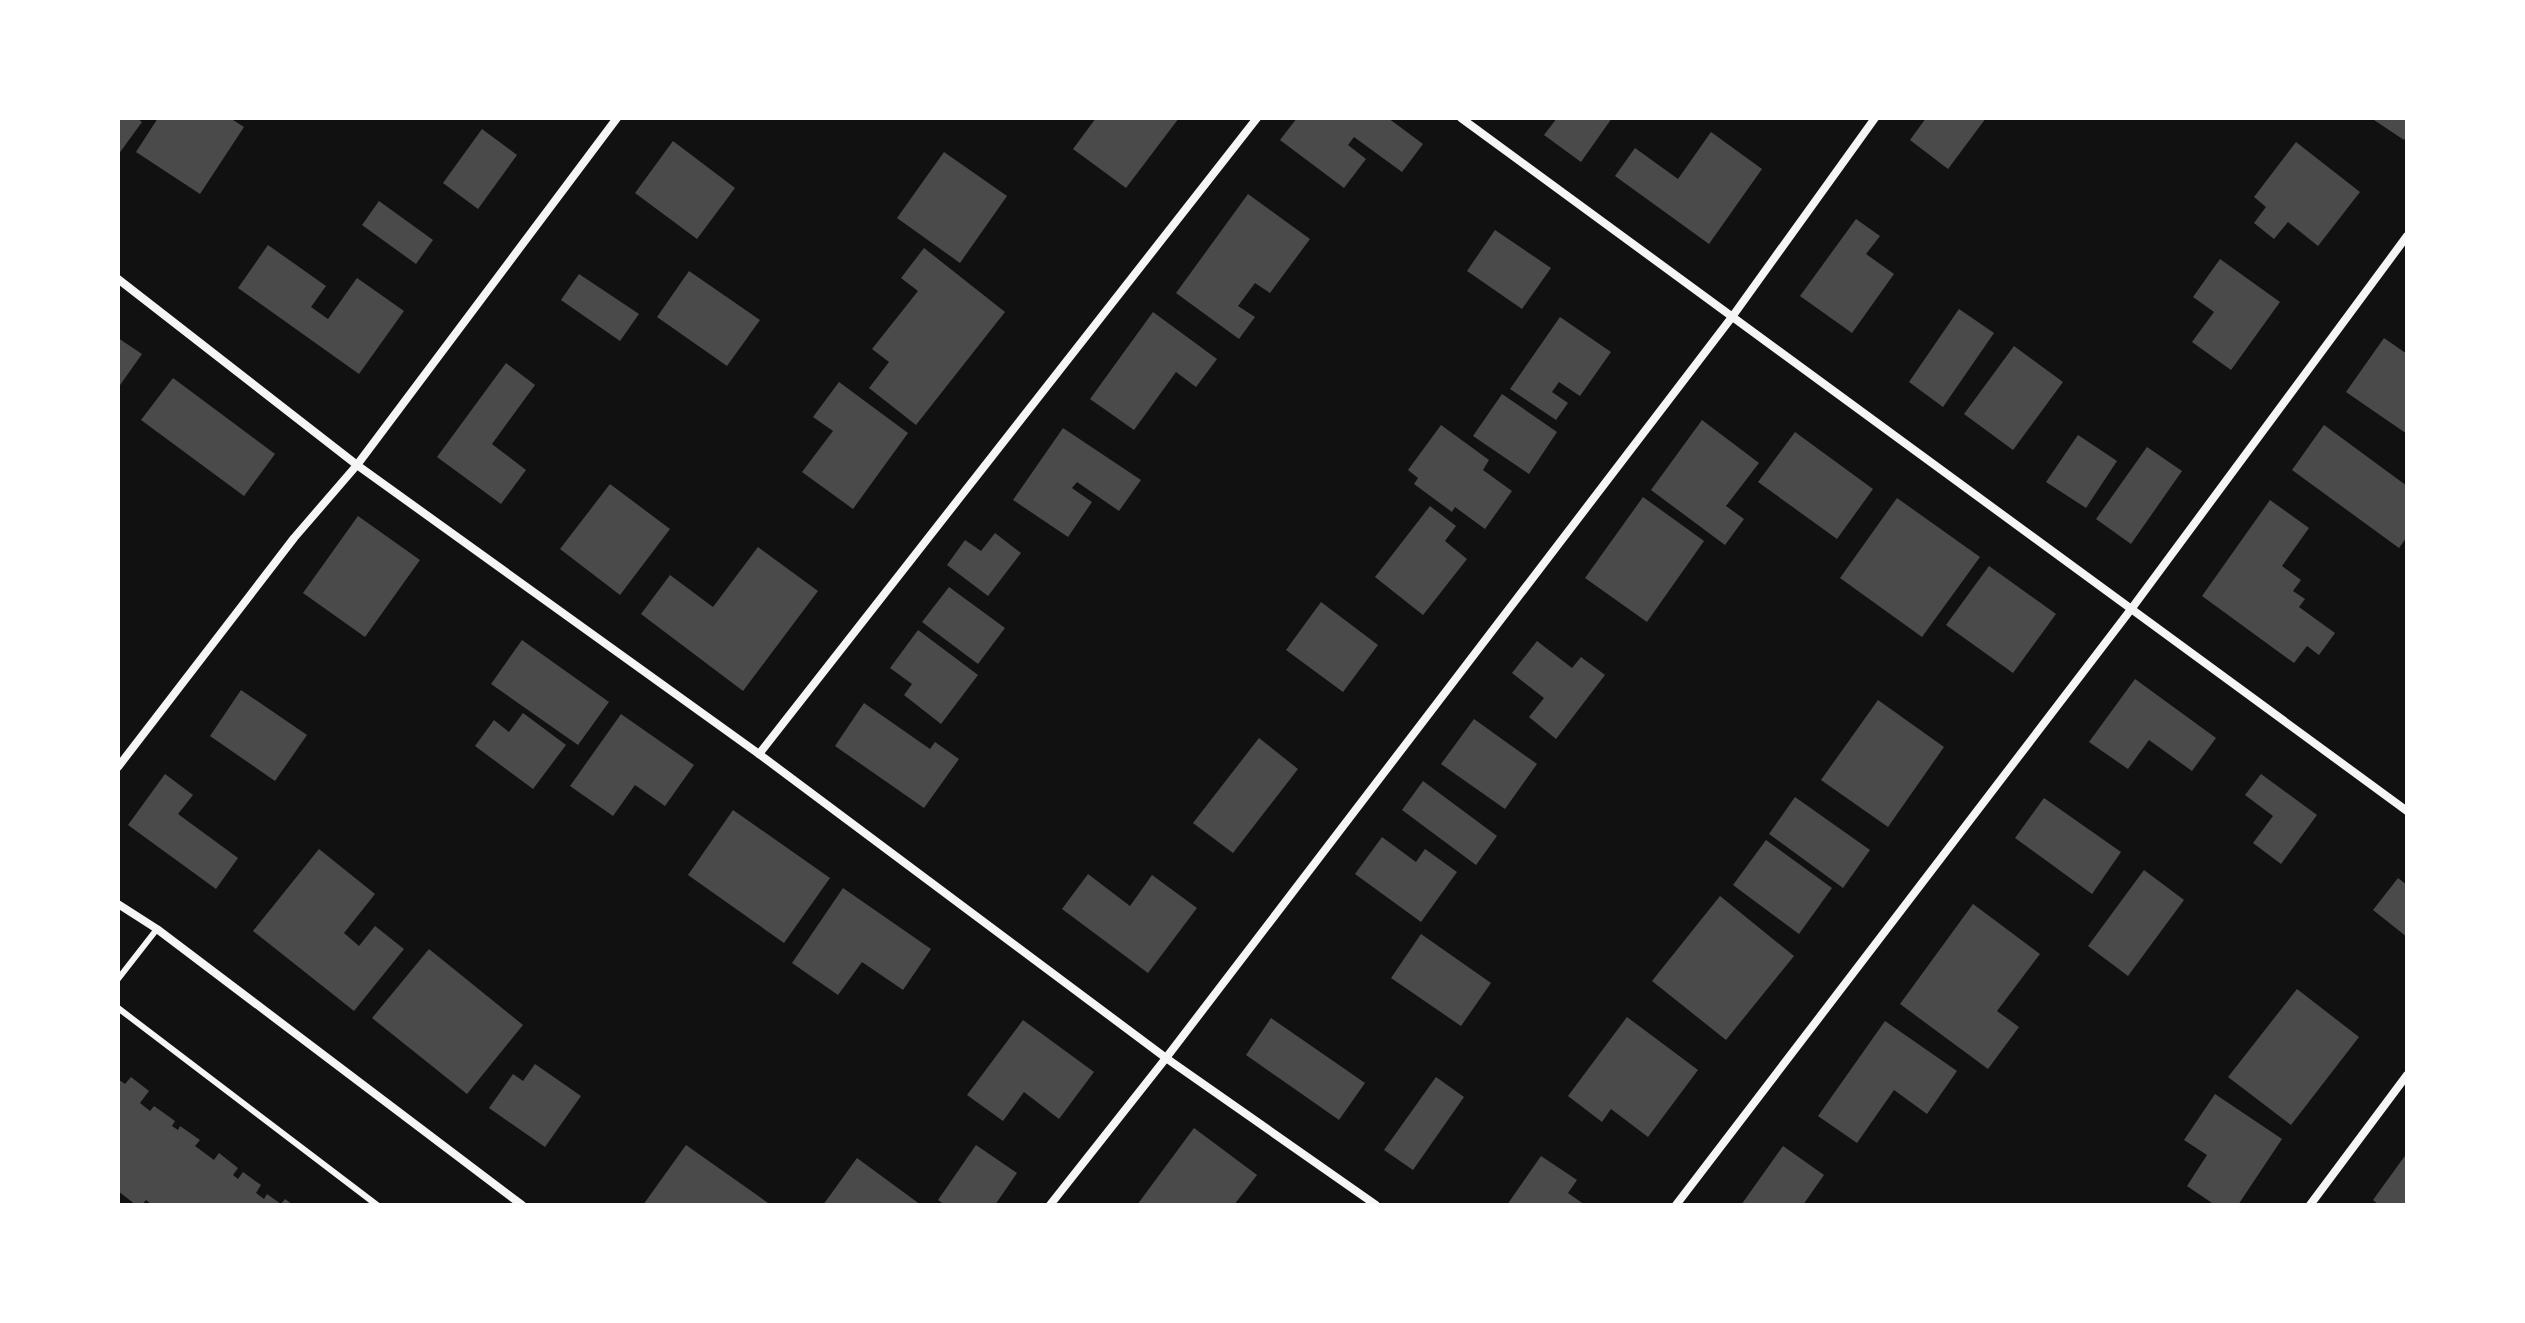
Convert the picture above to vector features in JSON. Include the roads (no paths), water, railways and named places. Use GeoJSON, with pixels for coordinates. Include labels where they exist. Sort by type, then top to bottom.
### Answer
{"type":"FeatureCollection","features":[{"type":"Feature","properties":{"kind":"street"},"geometry":{"type":"LineString","coordinates":[[118,767],[294,538],[357,465],[617,118]]}},
{"type":"Feature","properties":{"kind":"street"},"geometry":{"type":"LineString","coordinates":[[759,754],[1257,118]]}},
{"type":"Feature","properties":{"kind":"street"},"geometry":{"type":"LineString","coordinates":[[1461,118],[2407,811]]}},
{"type":"Feature","properties":{"kind":"street"},"geometry":{"type":"LineString","coordinates":[[1050,1205],[1166,1058],[1732,317],[1875,118]]}},
{"type":"Feature","properties":{"kind":"street"},"geometry":{"type":"LineString","coordinates":[[1676,1205],[2132,608],[2407,236]]}},
{"type":"Feature","properties":{"kind":"street"},"geometry":{"type":"LineString","coordinates":[[118,279],[357,465],[759,754],[1166,1058],[1376,1205]]}},
{"type":"Feature","properties":{"kind":"street"},"geometry":{"type":"LineString","coordinates":[[118,904],[157,929],[522,1205]]}},
{"type":"Feature","properties":{"kind":"street"},"geometry":{"type":"LineString","coordinates":[[2310,1205],[2407,1075]]}},
{"type":"Feature","properties":{"kind":"lane"},"geometry":{"type":"LineString","coordinates":[[118,979],[157,929]]}},
{"type":"Feature","properties":{"kind":"lane"},"geometry":{"type":"LineString","coordinates":[[118,1008],[377,1205]]}},
{"type":"Feature","properties":{"kind":"lane"},"geometry":{"type":"LineString","coordinates":[[361,1205],[366,1197]]}}]}
